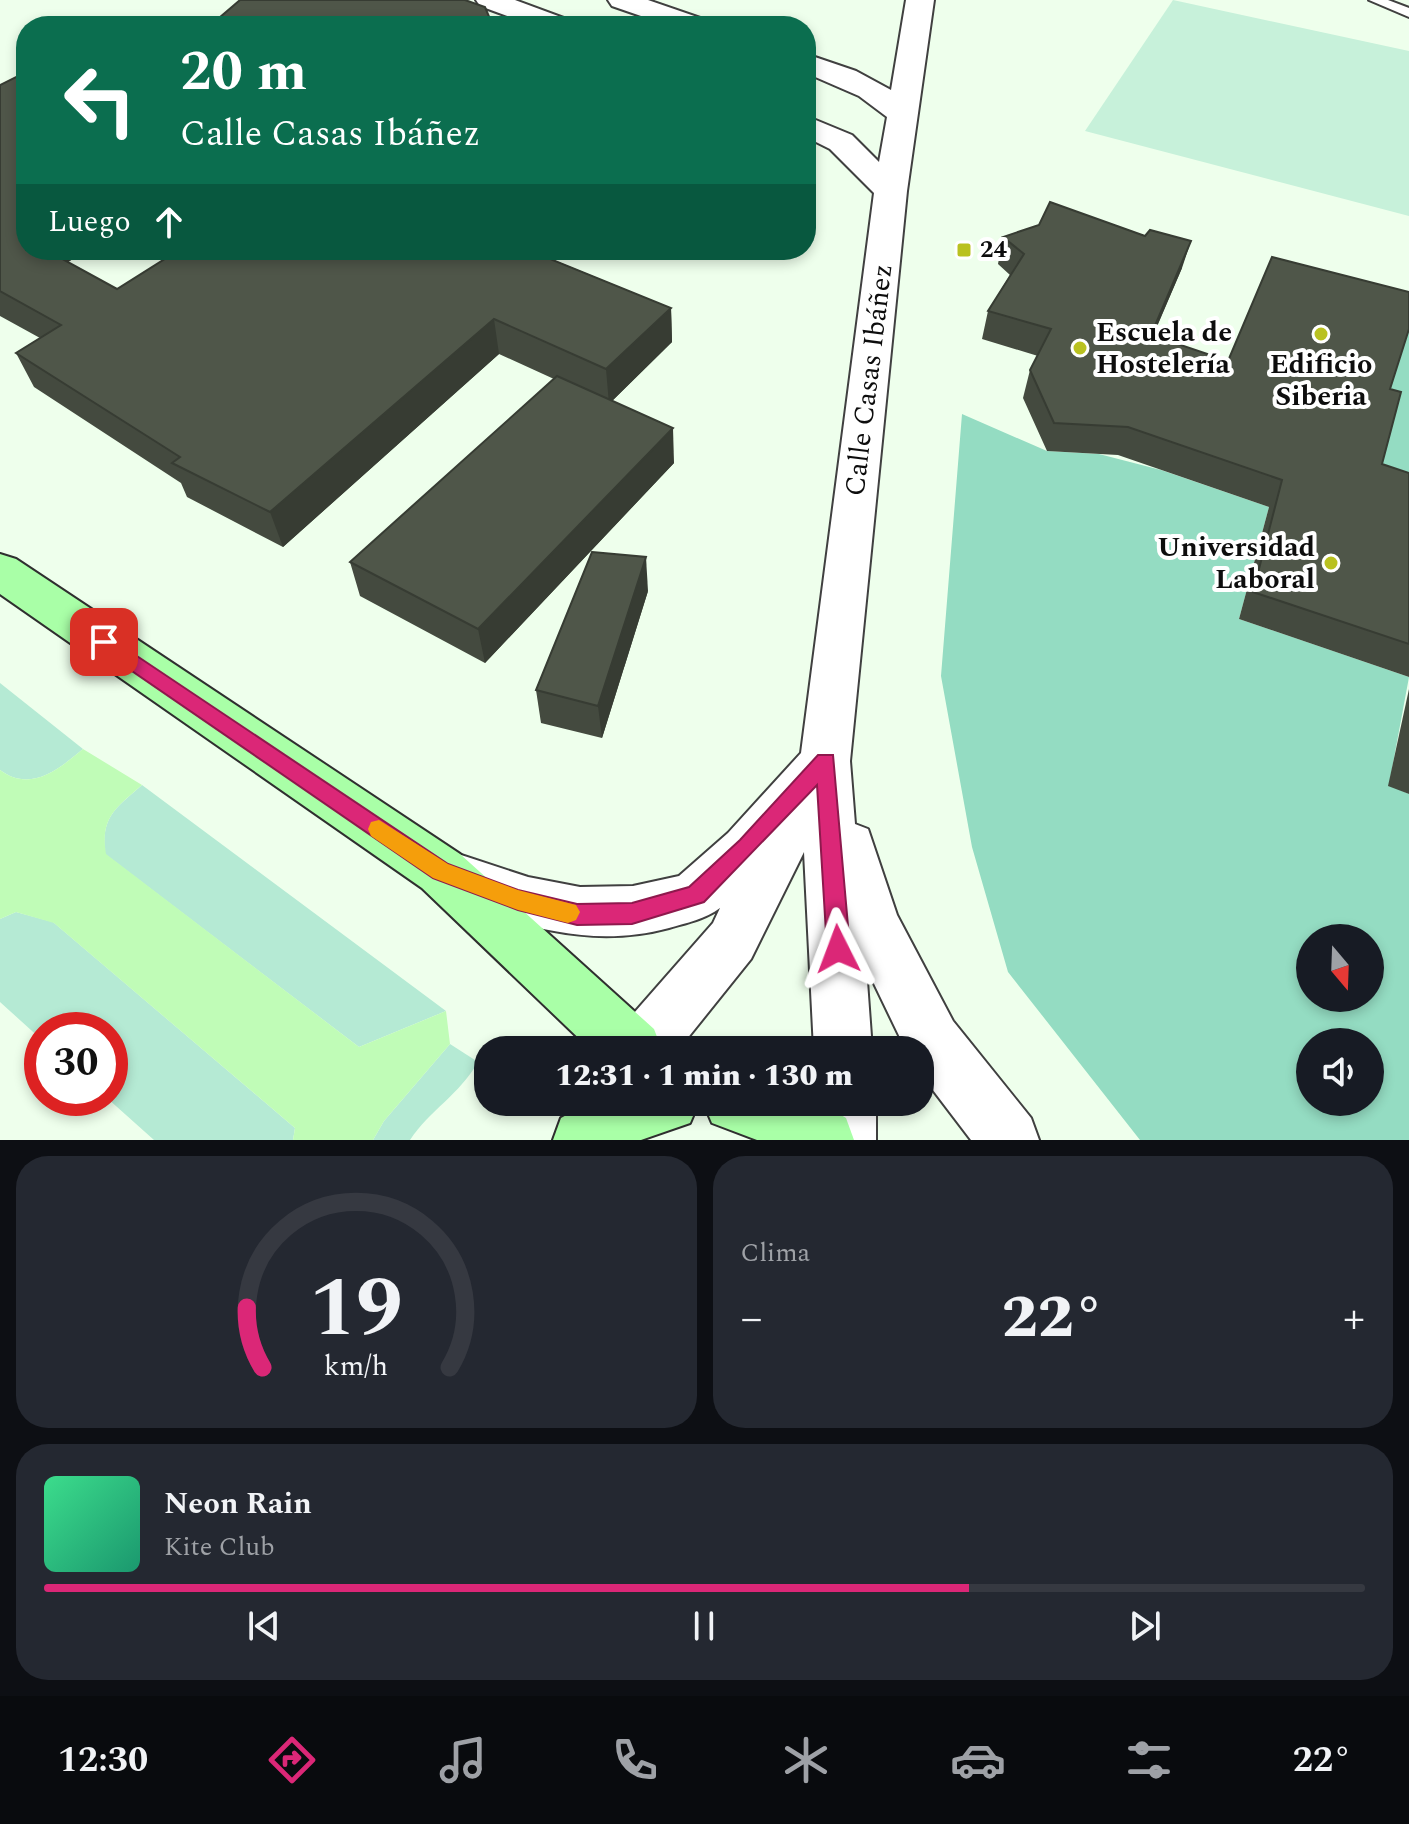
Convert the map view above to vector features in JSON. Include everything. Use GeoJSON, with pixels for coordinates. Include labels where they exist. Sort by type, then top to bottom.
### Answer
{"type":"FeatureCollection","features":[{"type":"Feature","properties":{"kind":"main road"},"geometry":{"type":"LineString","coordinates":[[0,571],[441,871],[618,1036]]}},
{"type":"Feature","properties":{"kind":"main road"},"geometry":{"type":"LineString","coordinates":[[583,1140],[624,1116]]}},
{"type":"Feature","properties":{"kind":"main road"},"geometry":{"type":"LineString","coordinates":[[788,1116],[824,1140]]}},
{"type":"Feature","properties":{"kind":"street"},"geometry":{"type":"LineString","coordinates":[[490,0],[532,16]]}},
{"type":"Feature","properties":{"kind":"street"},"geometry":{"type":"LineString","coordinates":[[622,0],[668,16]]}},
{"type":"Feature","properties":{"kind":"street","name":"Calle Casas Ibáñez"},"geometry":{"type":"LineString","coordinates":[[842,1036],[825,761],[900,105],[920,0]]}},
{"type":"Feature","properties":{"kind":"street"},"geometry":{"type":"LineString","coordinates":[[849,78],[887,72],[912,51]]}},
{"type":"Feature","properties":{"kind":"street"},"geometry":{"type":"LineString","coordinates":[[816,66],[849,78],[900,105]]}},
{"type":"Feature","properties":{"kind":"street"},"geometry":{"type":"LineString","coordinates":[[816,124],[860,121],[900,105]]}},
{"type":"Feature","properties":{"kind":"street"},"geometry":{"type":"LineString","coordinates":[[816,130],[841,142],[891,191]]}},
{"type":"Feature","properties":{"kind":"street"},"geometry":{"type":"LineString","coordinates":[[441,871],[518,900],[577,914],[632,913],[696,895],[747,846],[825,761]]}},
{"type":"Feature","properties":{"kind":"street"},"geometry":{"type":"LineString","coordinates":[[825,761],[872,922],[932,1041],[1009,1140]]}},
{"type":"Feature","properties":{"kind":"street","name":"Calle Casas Ibáñez"},"geometry":{"type":"LineString","coordinates":[[653,1036],[732,941],[825,761]]}},
{"type":"Feature","properties":{"kind":"street"},"geometry":{"type":"LineString","coordinates":[[573,1140],[591,1116]]}},
{"type":"Feature","properties":{"kind":"street"},"geometry":{"type":"LineString","coordinates":[[846,1116],[846,1140]]}},
{"type":"Feature","properties":{"kind":"lane"},"geometry":{"type":"LineString","coordinates":[[1376,0],[1409,13]]}},
{"type":"Feature","properties":{"kind":"shaded area"},"geometry":{"type":"Polygon","coordinates":[[[1173,0],[1409,51],[1409,216],[1085,131],[1173,0]]]}},
{"type":"Feature","properties":{"kind":"shaded area"},"geometry":{"type":"Polygon","coordinates":[[[1409,323],[1409,505],[1366,492],[1383,391],[1409,323]]]}},
{"type":"Feature","properties":{"kind":"shaded area"},"geometry":{"type":"Polygon","coordinates":[[[962,414],[1047,451],[1099,454],[1161,470],[1269,507],[1239,619],[1409,677],[1389,785],[1409,794],[1409,1140],[1140,1140],[1008,972],[972,847],[941,676],[962,414]]]}},
{"type":"Feature","properties":{"kind":"shaded area"},"geometry":{"type":"Polygon","coordinates":[[[0,683],[83,749],[64,764],[34,779],[11,777],[0,770],[0,683]]]}},
{"type":"Feature","properties":{"kind":"shaded area"},"geometry":{"type":"Polygon","coordinates":[[[142,785],[446,1011],[359,1047],[105,854],[105,830],[112,814],[142,785]]]}},
{"type":"Feature","properties":{"kind":"shaded area"},"geometry":{"type":"Polygon","coordinates":[[[16,912],[53,922],[295,1128],[293,1140],[154,1140],[127,1116],[128,1012],[24,1012],[24,1024],[0,1002],[0,919],[16,912]]]}},
{"type":"Feature","properties":{"kind":"shaded area"},"geometry":{"type":"Polygon","coordinates":[[[450,1044],[474,1059],[471,1073],[410,1140],[373,1140],[384,1121],[450,1044]]]}},
{"type":"Feature","properties":{"kind":"sand"},"geometry":{"type":"Polygon","coordinates":[[[83,749],[142,785],[112,814],[105,831],[106,854],[359,1047],[446,1011],[450,1044],[384,1121],[373,1140],[293,1140],[295,1128],[54,923],[16,912],[0,919],[0,770],[11,777],[34,779],[64,764],[83,749]]]}},
{"type":"Feature","properties":{"kind":"building"},"geometry":{"type":"Polygon","coordinates":[[[240,0],[465,0],[485,7],[489,16],[221,16],[240,0]]]}},
{"type":"Feature","properties":{"kind":"building"},"geometry":{"type":"Polygon","coordinates":[[[16,77],[16,260],[64,260],[117,289],[163,260],[553,260],[671,308],[606,369],[494,319],[270,512],[172,463],[180,457],[16,353],[61,325],[0,291],[0,85],[16,77]]]}},
{"type":"Feature","properties":{"kind":"building"},"geometry":{"type":"Polygon","coordinates":[[[1050,202],[1145,236],[1150,230],[1191,241],[1151,335],[1228,361],[1272,257],[1409,292],[1409,329],[1390,389],[1401,392],[1382,464],[1409,473],[1409,644],[1253,592],[1282,480],[1128,427],[1054,423],[1030,370],[1051,329],[988,311],[1024,254],[1003,237],[1039,225],[1050,202]]]}},
{"type":"Feature","properties":{"kind":"building"},"geometry":{"type":"Polygon","coordinates":[[[557,376],[673,428],[478,629],[350,562],[557,376]]]}},
{"type":"Feature","properties":{"kind":"building"},"geometry":{"type":"Polygon","coordinates":[[[592,552],[646,557],[598,706],[536,690],[592,552]]]}},
{"type":"Feature","properties":{"kind":"slow traffic"},"geometry":{"type":"LineString","coordinates":[[379,829],[441,871],[518,900],[568,912]]}},
{"type":"Feature","properties":{"kind":"place","name":"24"},"geometry":{"type":"Point","coordinates":[964,250]}},
{"type":"Feature","properties":{"kind":"place","name":"Edificio Siberia"},"geometry":{"type":"Point","coordinates":[1321,334]}},
{"type":"Feature","properties":{"kind":"place","name":"Escuela de Hostelería"},"geometry":{"type":"Point","coordinates":[1080,348]}},
{"type":"Feature","properties":{"kind":"place","name":"Universidad Laboral"},"geometry":{"type":"Point","coordinates":[1331,563]}},
{"type":"Feature","properties":{"kind":"route"},"geometry":{"type":"LineString","coordinates":[[104,642],[441,871],[518,900],[577,914],[632,913],[696,895],[747,846],[825,761],[838,949]]}}]}
